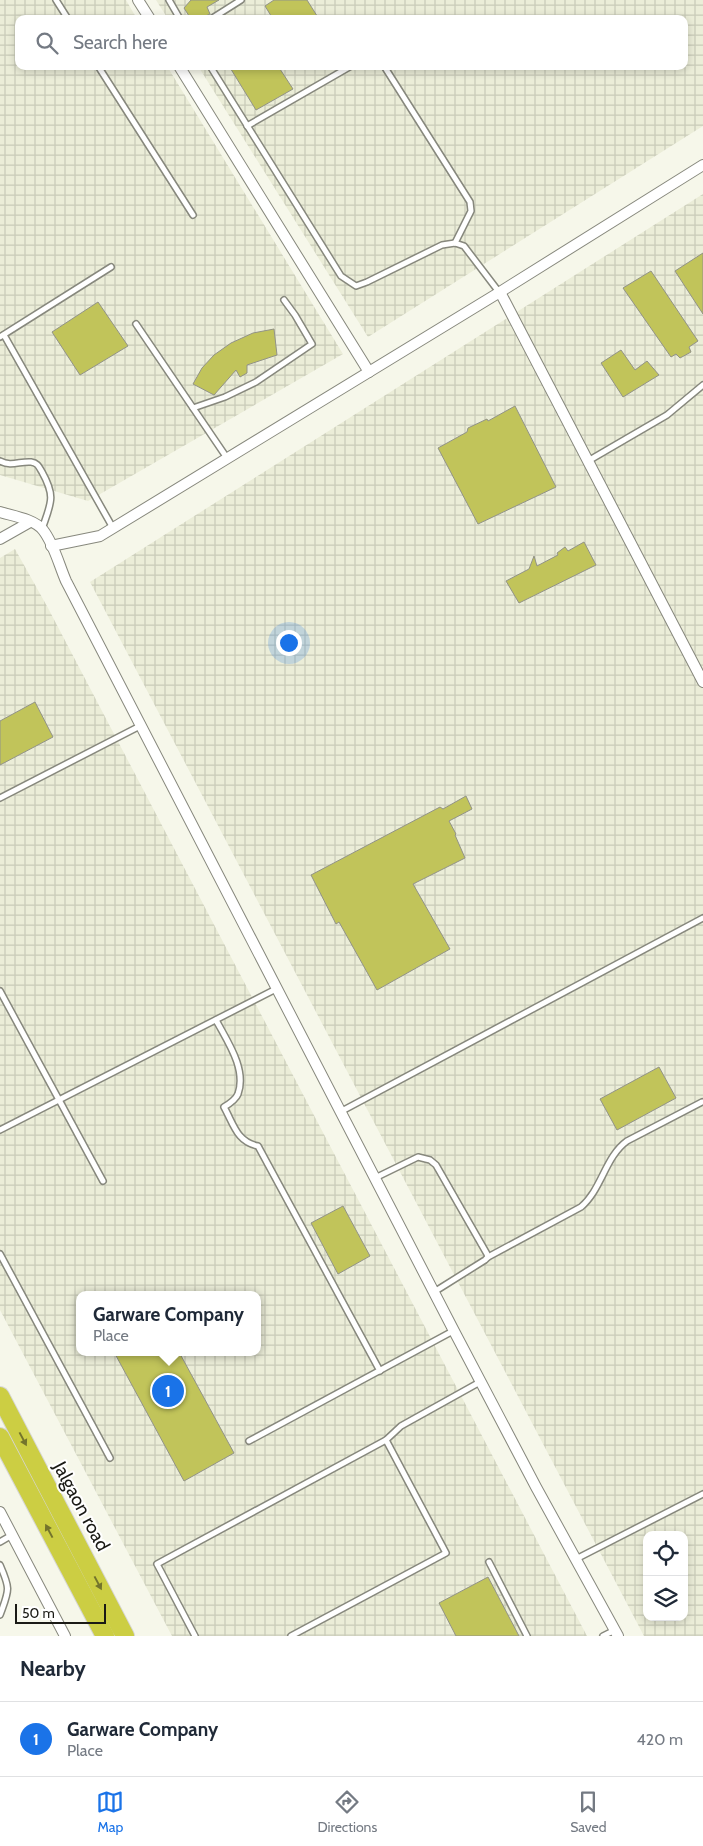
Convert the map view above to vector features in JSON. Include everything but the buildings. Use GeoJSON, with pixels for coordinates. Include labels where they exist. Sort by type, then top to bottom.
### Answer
{"type":"FeatureCollection","features":[{"type":"Feature","properties":{"kind":"highway","name":"Jalgaon road"},"geometry":{"type":"LineString","coordinates":[[0,1396],[126,1636]]}},
{"type":"Feature","properties":{"kind":"highway"},"geometry":{"type":"LineString","coordinates":[[0,1437],[105,1636]]}},
{"type":"Feature","properties":{"kind":"street"},"geometry":{"type":"LineString","coordinates":[[138,0],[147,15]]}},
{"type":"Feature","properties":{"kind":"street"},"geometry":{"type":"LineString","coordinates":[[181,70],[369,372]]}},
{"type":"Feature","properties":{"kind":"street"},"geometry":{"type":"LineString","coordinates":[[51,546],[100,536],[500,292],[703,165]]}},
{"type":"Feature","properties":{"kind":"street"},"geometry":{"type":"LineString","coordinates":[[500,292],[703,682]]}},
{"type":"Feature","properties":{"kind":"street"},"geometry":{"type":"LineString","coordinates":[[0,512],[30,522],[42,529],[66,581],[140,726],[374,1178],[481,1382],[617,1633]]}},
{"type":"Feature","properties":{"kind":"street"},"geometry":{"type":"LineString","coordinates":[[0,539],[30,522]]}},
{"type":"Feature","properties":{"kind":"street"},"geometry":{"type":"LineString","coordinates":[[0,1512],[65,1636]]}},
{"type":"Feature","properties":{"kind":"lane"},"geometry":{"type":"LineString","coordinates":[[56,0],[65,15]]}},
{"type":"Feature","properties":{"kind":"lane"},"geometry":{"type":"LineString","coordinates":[[169,0],[178,15]]}},
{"type":"Feature","properties":{"kind":"lane"},"geometry":{"type":"LineString","coordinates":[[217,15],[241,0]]}},
{"type":"Feature","properties":{"kind":"lane"},"geometry":{"type":"LineString","coordinates":[[101,70],[192,215]]}},
{"type":"Feature","properties":{"kind":"lane"},"geometry":{"type":"LineString","coordinates":[[212,70],[341,276],[349,283],[356,286],[367,282],[442,245],[455,242],[464,246],[500,292]]}},
{"type":"Feature","properties":{"kind":"lane"},"geometry":{"type":"LineString","coordinates":[[247,126],[344,70]]}},
{"type":"Feature","properties":{"kind":"lane"},"geometry":{"type":"LineString","coordinates":[[387,70],[470,202],[471,212],[455,242]]}},
{"type":"Feature","properties":{"kind":"lane"},"geometry":{"type":"LineString","coordinates":[[111,268],[2,336],[113,528]]}},
{"type":"Feature","properties":{"kind":"lane"},"geometry":{"type":"LineString","coordinates":[[193,408],[225,397],[256,382],[312,344],[284,300]]}},
{"type":"Feature","properties":{"kind":"lane"},"geometry":{"type":"LineString","coordinates":[[136,324],[227,459]]}},
{"type":"Feature","properties":{"kind":"lane"},"geometry":{"type":"LineString","coordinates":[[587,461],[667,415],[703,385]]}},
{"type":"Feature","properties":{"kind":"lane"},"geometry":{"type":"LineString","coordinates":[[0,461],[9,464],[34,462],[38,465],[52,493],[42,529]]}},
{"type":"Feature","properties":{"kind":"lane"},"geometry":{"type":"LineString","coordinates":[[0,798],[140,726]]}},
{"type":"Feature","properties":{"kind":"lane"},"geometry":{"type":"LineString","coordinates":[[340,1112],[703,918]]}},
{"type":"Feature","properties":{"kind":"lane"},"geometry":{"type":"LineString","coordinates":[[0,1130],[276,989]]}},
{"type":"Feature","properties":{"kind":"lane"},"geometry":{"type":"LineString","coordinates":[[0,991],[103,1181]]}},
{"type":"Feature","properties":{"kind":"lane"},"geometry":{"type":"LineString","coordinates":[[216,1020],[236,1059],[240,1078],[238,1095],[224,1107],[241,1139],[248,1144],[258,1146],[380,1371]]}},
{"type":"Feature","properties":{"kind":"lane"},"geometry":{"type":"LineString","coordinates":[[434,1292],[488,1256],[581,1207],[594,1192],[619,1147],[702,1102]]}},
{"type":"Feature","properties":{"kind":"lane"},"geometry":{"type":"LineString","coordinates":[[374,1178],[418,1157],[430,1160],[436,1164],[488,1256]]}},
{"type":"Feature","properties":{"kind":"lane"},"geometry":{"type":"LineString","coordinates":[[0,1254],[110,1458]]}},
{"type":"Feature","properties":{"kind":"lane"},"geometry":{"type":"LineString","coordinates":[[249,1441],[454,1331]]}},
{"type":"Feature","properties":{"kind":"lane"},"geometry":{"type":"LineString","coordinates":[[195,1636],[157,1564],[386,1440],[401,1426],[481,1382]]}},
{"type":"Feature","properties":{"kind":"lane"},"geometry":{"type":"LineString","coordinates":[[291,1636],[446,1553],[386,1440]]}},
{"type":"Feature","properties":{"kind":"lane"},"geometry":{"type":"LineString","coordinates":[[576,1559],[703,1494]]}},
{"type":"Feature","properties":{"kind":"lane"},"geometry":{"type":"LineString","coordinates":[[0,1542],[12,1535]]}},
{"type":"Feature","properties":{"kind":"lane"},"geometry":{"type":"LineString","coordinates":[[489,1562],[527,1636]]}},
{"type":"Feature","properties":{"kind":"lane"},"geometry":{"type":"LineString","coordinates":[[0,1565],[9,1591],[0,1615]]}},
{"type":"Feature","properties":{"kind":"lane"},"geometry":{"type":"LineString","coordinates":[[603,1636],[617,1633]]}},
{"type":"Feature","properties":{"kind":"shaded area"},"geometry":{"type":"Polygon","coordinates":[[[0,0],[126,0],[135,15],[15,15],[15,70],[169,70],[343,354],[88,501],[0,475],[0,0]]]}},
{"type":"Feature","properties":{"kind":"shaded area"},"geometry":{"type":"Polygon","coordinates":[[[156,0],[703,0],[703,126],[368,337],[201,70],[688,70],[688,15],[165,15],[156,0]]]}},
{"type":"Feature","properties":{"kind":"shaded area"},"geometry":{"type":"Polygon","coordinates":[[[703,194],[703,1636],[644,1636],[90,582],[703,194]]]}},
{"type":"Feature","properties":{"kind":"shaded area"},"geometry":{"type":"Polygon","coordinates":[[[15,549],[48,608],[587,1636],[172,1636],[0,1310],[0,558],[15,549]]]}},
{"type":"Feature","properties":{"kind":"place","name":"Garware Company"},"geometry":{"type":"Point","coordinates":[168,1391]}}]}
